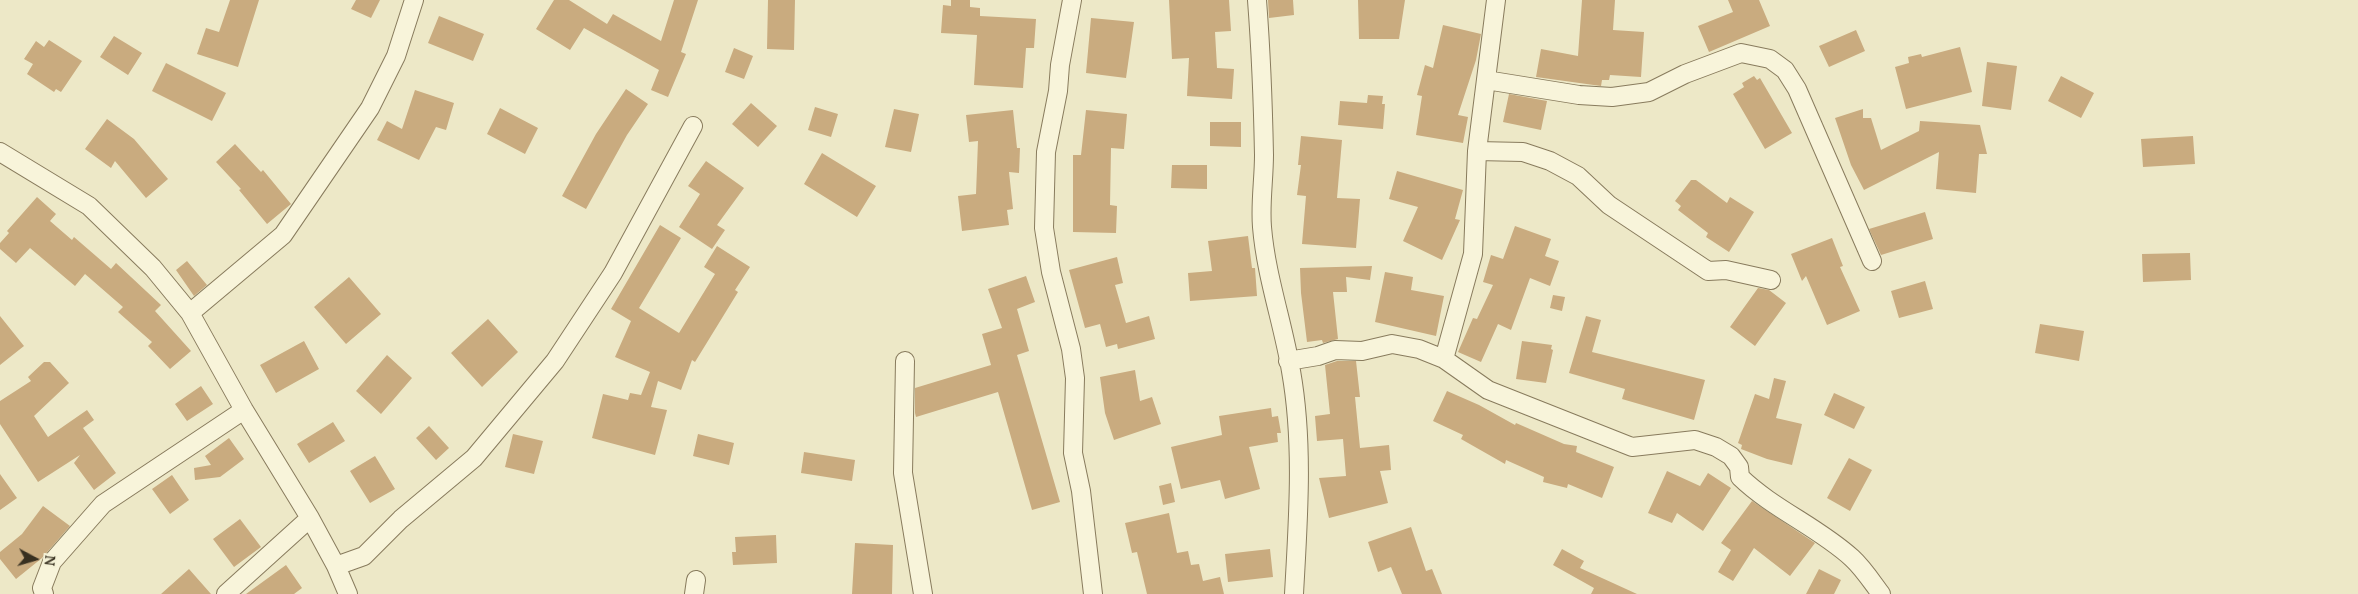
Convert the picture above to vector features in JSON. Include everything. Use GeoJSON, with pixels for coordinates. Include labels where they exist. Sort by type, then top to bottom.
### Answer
{"type":"FeatureCollection","features":[{"type":"Feature","properties":{"kind":"street"},"geometry":{"type":"LineString","coordinates":[[190,313],[283,236],[370,108],[396,56],[414,0]]}},
{"type":"Feature","properties":{"kind":"street"},"geometry":{"type":"LineString","coordinates":[[1072,0],[1060,65],[1058,91],[1046,152],[1044,228],[1051,272],[1070,349],[1075,378],[1073,453],[1082,491],[1093,594]]}},
{"type":"Feature","properties":{"kind":"street"},"geometry":{"type":"LineString","coordinates":[[1257,0],[1262,55],[1262,226],[1291,370],[1297,439],[1298,519],[1294,594]]}},
{"type":"Feature","properties":{"kind":"street"},"geometry":{"type":"LineString","coordinates":[[1444,359],[1473,254],[1477,151],[1496,0]]}},
{"type":"Feature","properties":{"kind":"street"},"geometry":{"type":"LineString","coordinates":[[1486,80],[1552,92],[1612,97],[1649,92],[1685,74],[1741,53],[1770,59],[1785,70],[1797,89],[1872,261]]}},
{"type":"Feature","properties":{"kind":"street"},"geometry":{"type":"LineString","coordinates":[[336,566],[364,556],[401,519],[474,458],[556,361],[613,273],[692,126]]}},
{"type":"Feature","properties":{"kind":"street"},"geometry":{"type":"LineString","coordinates":[[1477,151],[1522,152],[1550,161],[1578,176],[1609,205],[1708,271],[1726,270],[1771,280]]}},
{"type":"Feature","properties":{"kind":"street"},"geometry":{"type":"LineString","coordinates":[[0,152],[89,206],[153,268],[190,313],[244,410],[310,518],[336,566],[348,594]]}},
{"type":"Feature","properties":{"kind":"street"},"geometry":{"type":"LineString","coordinates":[[1288,361],[1318,356],[1335,350],[1362,351],[1392,344],[1419,349],[1444,359],[1488,390],[1632,447],[1695,440],[1716,447],[1731,456],[1739,468],[1740,478],[1752,489],[1823,535],[1853,559],[1881,594]]}},
{"type":"Feature","properties":{"kind":"street"},"geometry":{"type":"LineString","coordinates":[[905,361],[903,473],[923,594]]}},
{"type":"Feature","properties":{"kind":"street"},"geometry":{"type":"LineString","coordinates":[[44,594],[42,588],[52,562],[103,504],[244,410]]}},
{"type":"Feature","properties":{"kind":"street"},"geometry":{"type":"LineString","coordinates":[[226,594],[310,518]]}},
{"type":"Feature","properties":{"kind":"building"},"geometry":{"type":"Polygon","coordinates":[[[230,0],[259,0],[238,67],[197,54],[206,28],[219,32],[230,0]]]}},
{"type":"Feature","properties":{"kind":"building"},"geometry":{"type":"Polygon","coordinates":[[[356,0],[380,0],[371,18],[351,9],[356,0]]]}},
{"type":"Feature","properties":{"kind":"building"},"geometry":{"type":"Polygon","coordinates":[[[554,0],[569,0],[607,24],[613,14],[661,41],[674,0],[698,0],[681,52],[686,54],[668,97],[651,90],[659,70],[584,28],[570,50],[536,29],[554,0]]]}},
{"type":"Feature","properties":{"kind":"building"},"geometry":{"type":"Polygon","coordinates":[[[768,0],[795,0],[794,50],[767,49],[768,0]]]}},
{"type":"Feature","properties":{"kind":"building"},"geometry":{"type":"Polygon","coordinates":[[[951,0],[970,0],[970,7],[980,8],[980,16],[1036,19],[1034,48],[1026,48],[1023,88],[974,85],[977,35],[941,33],[943,5],[951,6],[951,0]]]}},
{"type":"Feature","properties":{"kind":"building"},"geometry":{"type":"Polygon","coordinates":[[[1169,0],[1229,0],[1231,31],[1215,32],[1217,68],[1234,69],[1232,99],[1187,96],[1189,58],[1172,59],[1169,0]]]}},
{"type":"Feature","properties":{"kind":"building"},"geometry":{"type":"Polygon","coordinates":[[[1268,0],[1293,0],[1294,15],[1269,18],[1268,0]]]}},
{"type":"Feature","properties":{"kind":"building"},"geometry":{"type":"Polygon","coordinates":[[[1358,0],[1405,0],[1399,39],[1359,39],[1358,0]]]}},
{"type":"Feature","properties":{"kind":"building"},"geometry":{"type":"Polygon","coordinates":[[[1582,0],[1615,0],[1613,30],[1644,32],[1641,77],[1610,75],[1609,80],[1602,80],[1601,86],[1536,77],[1541,49],[1578,56],[1582,0]]]}},
{"type":"Feature","properties":{"kind":"building"},"geometry":{"type":"Polygon","coordinates":[[[1728,0],[1759,0],[1770,26],[1709,52],[1698,26],[1733,12],[1728,0]]]}},
{"type":"Feature","properties":{"kind":"building"},"geometry":{"type":"Polygon","coordinates":[[[439,16],[484,34],[473,61],[428,43],[439,16]]]}},
{"type":"Feature","properties":{"kind":"building"},"geometry":{"type":"Polygon","coordinates":[[[1091,18],[1134,22],[1126,78],[1086,73],[1091,18]]]}},
{"type":"Feature","properties":{"kind":"building"},"geometry":{"type":"Polygon","coordinates":[[[1443,25],[1481,34],[1476,60],[1458,115],[1468,117],[1463,143],[1416,135],[1422,96],[1417,95],[1425,65],[1433,68],[1443,25]]]}},
{"type":"Feature","properties":{"kind":"building"},"geometry":{"type":"Polygon","coordinates":[[[1856,30],[1865,51],[1829,67],[1819,46],[1856,30]]]}},
{"type":"Feature","properties":{"kind":"building"},"geometry":{"type":"Polygon","coordinates":[[[114,36],[142,53],[128,75],[100,57],[114,36]]]}},
{"type":"Feature","properties":{"kind":"building"},"geometry":{"type":"Polygon","coordinates":[[[49,40],[82,61],[61,92],[56,89],[54,92],[27,74],[33,64],[24,59],[36,41],[44,47],[49,40]]]}},
{"type":"Feature","properties":{"kind":"building"},"geometry":{"type":"Polygon","coordinates":[[[1960,47],[1972,92],[1906,109],[1895,67],[1909,63],[1908,57],[1921,54],[1922,57],[1960,47]]]}},
{"type":"Feature","properties":{"kind":"building"},"geometry":{"type":"Polygon","coordinates":[[[734,48],[753,56],[744,79],[725,72],[734,48]]]}},
{"type":"Feature","properties":{"kind":"building"},"geometry":{"type":"Polygon","coordinates":[[[1987,62],[2017,66],[2011,110],[1982,106],[1987,62]]]}},
{"type":"Feature","properties":{"kind":"building"},"geometry":{"type":"Polygon","coordinates":[[[166,63],[226,93],[212,121],[152,91],[166,63]]]}},
{"type":"Feature","properties":{"kind":"building"},"geometry":{"type":"Polygon","coordinates":[[[1754,76],[1757,80],[1760,78],[1792,133],[1765,149],[1733,94],[1744,87],[1742,83],[1754,76]]]}},
{"type":"Feature","properties":{"kind":"building"},"geometry":{"type":"Polygon","coordinates":[[[2061,76],[2094,93],[2081,118],[2048,101],[2061,76]]]}},
{"type":"Feature","properties":{"kind":"building"},"geometry":{"type":"Polygon","coordinates":[[[626,89],[648,104],[627,135],[586,209],[562,196],[596,134],[626,89]]]}},
{"type":"Feature","properties":{"kind":"building"},"geometry":{"type":"Polygon","coordinates":[[[415,90],[454,103],[446,130],[436,127],[419,160],[377,140],[387,121],[402,129],[415,90]]]}},
{"type":"Feature","properties":{"kind":"building"},"geometry":{"type":"Polygon","coordinates":[[[1509,94],[1547,101],[1541,130],[1503,122],[1509,94]]]}},
{"type":"Feature","properties":{"kind":"building"},"geometry":{"type":"Polygon","coordinates":[[[1368,95],[1383,96],[1382,104],[1385,104],[1383,129],[1338,125],[1340,101],[1367,103],[1368,95]]]}},
{"type":"Feature","properties":{"kind":"building"},"geometry":{"type":"Polygon","coordinates":[[[751,103],[777,126],[758,147],[732,124],[751,103]]]}},
{"type":"Feature","properties":{"kind":"building"},"geometry":{"type":"Polygon","coordinates":[[[815,107],[838,114],[831,137],[808,130],[815,107]]]}},
{"type":"Feature","properties":{"kind":"building"},"geometry":{"type":"Polygon","coordinates":[[[500,108],[538,128],[525,154],[487,134],[500,108]]]}},
{"type":"Feature","properties":{"kind":"building"},"geometry":{"type":"Polygon","coordinates":[[[894,109],[919,114],[911,152],[885,147],[894,109]]]}},
{"type":"Feature","properties":{"kind":"building"},"geometry":{"type":"Polygon","coordinates":[[[1863,109],[1863,118],[1871,118],[1881,150],[1919,131],[1920,121],[1980,125],[1987,154],[1979,154],[1976,193],[1936,189],[1939,152],[1864,190],[1851,165],[1835,118],[1863,109]]]}},
{"type":"Feature","properties":{"kind":"building"},"geometry":{"type":"Polygon","coordinates":[[[1013,110],[1017,148],[1020,148],[1019,173],[1009,172],[1013,209],[1007,210],[1009,225],[962,231],[958,196],[976,194],[978,141],[969,142],[966,115],[1013,110]]]}},
{"type":"Feature","properties":{"kind":"building"},"geometry":{"type":"Polygon","coordinates":[[[1086,110],[1127,114],[1124,149],[1111,148],[1110,205],[1117,206],[1116,233],[1073,232],[1073,155],[1081,155],[1086,110]]]}},
{"type":"Feature","properties":{"kind":"building"},"geometry":{"type":"Polygon","coordinates":[[[107,119],[134,139],[168,179],[146,198],[115,161],[111,168],[85,149],[107,119]]]}},
{"type":"Feature","properties":{"kind":"building"},"geometry":{"type":"Polygon","coordinates":[[[1210,122],[1241,122],[1241,147],[1210,146],[1210,122]]]}},
{"type":"Feature","properties":{"kind":"building"},"geometry":{"type":"Polygon","coordinates":[[[1301,136],[1342,140],[1337,198],[1360,199],[1356,248],[1302,244],[1306,196],[1297,195],[1301,165],[1298,165],[1301,136]]]}},
{"type":"Feature","properties":{"kind":"building"},"geometry":{"type":"Polygon","coordinates":[[[2193,136],[2195,164],[2143,167],[2141,139],[2193,136]]]}},
{"type":"Feature","properties":{"kind":"building"},"geometry":{"type":"Polygon","coordinates":[[[235,144],[261,172],[263,170],[291,204],[267,224],[239,190],[241,189],[216,162],[235,144]]]}},
{"type":"Feature","properties":{"kind":"building"},"geometry":{"type":"Polygon","coordinates":[[[822,153],[876,186],[857,217],[804,184],[822,153]]]}},
{"type":"Feature","properties":{"kind":"building"},"geometry":{"type":"Polygon","coordinates":[[[706,161],[744,188],[717,225],[725,230],[712,249],[679,227],[700,194],[688,186],[706,161]]]}},
{"type":"Feature","properties":{"kind":"building"},"geometry":{"type":"Polygon","coordinates":[[[1172,165],[1207,165],[1207,189],[1171,188],[1172,165]]]}},
{"type":"Feature","properties":{"kind":"building"},"geometry":{"type":"Polygon","coordinates":[[[1397,171],[1463,190],[1455,219],[1460,220],[1442,260],[1403,241],[1418,207],[1389,199],[1397,171]]]}},
{"type":"Feature","properties":{"kind":"building"},"geometry":{"type":"Polygon","coordinates":[[[1691,180],[1696,180],[1727,203],[1730,197],[1754,212],[1729,252],[1706,237],[1708,233],[1678,210],[1681,206],[1675,201],[1691,180]]]}},
{"type":"Feature","properties":{"kind":"building"},"geometry":{"type":"Polygon","coordinates":[[[37,197],[56,214],[50,221],[72,240],[74,237],[111,269],[116,263],[161,305],[155,311],[191,351],[170,369],[148,346],[152,342],[118,312],[123,307],[85,274],[75,286],[30,248],[16,263],[0,249],[0,243],[9,233],[7,231],[37,197]]]}},
{"type":"Feature","properties":{"kind":"building"},"geometry":{"type":"Polygon","coordinates":[[[1925,212],[1933,239],[1881,255],[1869,229],[1925,212]]]}},
{"type":"Feature","properties":{"kind":"building"},"geometry":{"type":"Polygon","coordinates":[[[660,225],[681,238],[639,308],[679,333],[715,274],[704,267],[717,246],[750,267],[735,290],[738,292],[695,362],[692,360],[681,390],[658,381],[651,407],[667,410],[655,455],[592,438],[603,394],[628,400],[630,393],[641,395],[650,372],[615,357],[631,321],[611,309],[660,225]]]}},
{"type":"Feature","properties":{"kind":"building"},"geometry":{"type":"Polygon","coordinates":[[[1515,226],[1551,239],[1545,256],[1559,261],[1550,286],[1530,278],[1511,330],[1498,324],[1481,362],[1458,352],[1473,318],[1477,319],[1493,285],[1483,282],[1491,255],[1503,259],[1515,226]]]}},
{"type":"Feature","properties":{"kind":"building"},"geometry":{"type":"Polygon","coordinates":[[[1248,236],[1252,268],[1255,268],[1257,296],[1190,301],[1188,273],[1212,271],[1208,241],[1248,236]]]}},
{"type":"Feature","properties":{"kind":"building"},"geometry":{"type":"Polygon","coordinates":[[[1832,238],[1843,266],[1840,267],[1860,311],[1827,325],[1806,276],[1802,281],[1791,254],[1832,238]]]}},
{"type":"Feature","properties":{"kind":"building"},"geometry":{"type":"Polygon","coordinates":[[[2190,253],[2191,280],[2143,282],[2142,254],[2190,253]]]}},
{"type":"Feature","properties":{"kind":"building"},"geometry":{"type":"Polygon","coordinates":[[[1117,257],[1123,283],[1115,285],[1126,323],[1149,316],[1155,339],[1118,349],[1117,344],[1106,347],[1100,324],[1085,328],[1069,270],[1117,257]]]}},
{"type":"Feature","properties":{"kind":"building"},"geometry":{"type":"Polygon","coordinates":[[[187,261],[207,285],[194,296],[176,270],[187,261]]]}},
{"type":"Feature","properties":{"kind":"building"},"geometry":{"type":"Polygon","coordinates":[[[1372,266],[1370,280],[1346,277],[1347,292],[1333,292],[1338,339],[1323,343],[1322,340],[1307,342],[1300,268],[1372,266]]]}},
{"type":"Feature","properties":{"kind":"building"},"geometry":{"type":"Polygon","coordinates":[[[1385,272],[1413,277],[1411,290],[1444,296],[1436,336],[1375,322],[1385,272]]]}},
{"type":"Feature","properties":{"kind":"building"},"geometry":{"type":"Polygon","coordinates":[[[1026,276],[1035,302],[1017,309],[1029,351],[1017,355],[1060,502],[1032,510],[998,392],[916,417],[915,413],[915,388],[991,365],[982,334],[1002,328],[988,289],[1026,276]]]}},
{"type":"Feature","properties":{"kind":"building"},"geometry":{"type":"Polygon","coordinates":[[[349,277],[381,314],[346,344],[314,307],[349,277]]]}},
{"type":"Feature","properties":{"kind":"building"},"geometry":{"type":"Polygon","coordinates":[[[1925,281],[1933,309],[1899,318],[1891,291],[1925,281]]]}},
{"type":"Feature","properties":{"kind":"building"},"geometry":{"type":"Polygon","coordinates":[[[1758,288],[1769,290],[1786,303],[1755,346],[1730,327],[1758,288]]]}},
{"type":"Feature","properties":{"kind":"building"},"geometry":{"type":"Polygon","coordinates":[[[1553,295],[1565,297],[1562,311],[1550,308],[1553,295]]]}},
{"type":"Feature","properties":{"kind":"building"},"geometry":{"type":"Polygon","coordinates":[[[0,316],[24,346],[0,365],[0,316]]]}},
{"type":"Feature","properties":{"kind":"building"},"geometry":{"type":"Polygon","coordinates":[[[1586,316],[1601,320],[1592,352],[1705,380],[1694,420],[1622,399],[1625,389],[1569,373],[1586,316]]]}},
{"type":"Feature","properties":{"kind":"building"},"geometry":{"type":"Polygon","coordinates":[[[488,319],[518,352],[482,387],[451,353],[488,319]]]}},
{"type":"Feature","properties":{"kind":"building"},"geometry":{"type":"Polygon","coordinates":[[[2040,324],[2084,331],[2079,361],[2035,353],[2040,324]]]}},
{"type":"Feature","properties":{"kind":"building"},"geometry":{"type":"Polygon","coordinates":[[[304,341],[319,369],[276,393],[260,365],[304,341]]]}},
{"type":"Feature","properties":{"kind":"building"},"geometry":{"type":"Polygon","coordinates":[[[1522,341],[1552,345],[1551,349],[1553,350],[1546,383],[1516,379],[1522,341]]]}},
{"type":"Feature","properties":{"kind":"building"},"geometry":{"type":"Polygon","coordinates":[[[387,355],[412,378],[381,414],[356,391],[387,355]]]}},
{"type":"Feature","properties":{"kind":"building"},"geometry":{"type":"Polygon","coordinates":[[[1337,361],[1356,361],[1360,397],[1355,397],[1360,448],[1389,445],[1391,470],[1380,471],[1388,503],[1329,518],[1319,478],[1346,476],[1343,439],[1317,441],[1315,416],[1330,414],[1325,365],[1337,361]]]}},
{"type":"Feature","properties":{"kind":"building"},"geometry":{"type":"Polygon","coordinates":[[[44,362],[50,362],[69,383],[34,416],[48,437],[87,410],[94,420],[83,428],[116,473],[94,490],[74,463],[80,455],[38,482],[0,424],[0,401],[31,381],[28,377],[44,362]]]}},
{"type":"Feature","properties":{"kind":"building"},"geometry":{"type":"Polygon","coordinates":[[[1135,370],[1140,401],[1152,397],[1161,424],[1114,440],[1105,413],[1100,377],[1135,370]]]}},
{"type":"Feature","properties":{"kind":"building"},"geometry":{"type":"Polygon","coordinates":[[[1774,378],[1786,381],[1776,418],[1802,424],[1792,465],[1767,459],[1741,449],[1742,445],[1738,443],[1755,394],[1769,399],[1774,378]]]}},
{"type":"Feature","properties":{"kind":"building"},"geometry":{"type":"Polygon","coordinates":[[[201,386],[213,404],[187,421],[175,404],[201,386]]]}},
{"type":"Feature","properties":{"kind":"building"},"geometry":{"type":"Polygon","coordinates":[[[1447,391],[1479,405],[1515,425],[1516,423],[1564,444],[1577,446],[1576,452],[1614,467],[1602,498],[1568,484],[1567,488],[1543,482],[1544,477],[1506,460],[1505,464],[1461,439],[1463,435],[1433,421],[1447,391]]]}},
{"type":"Feature","properties":{"kind":"building"},"geometry":{"type":"Polygon","coordinates":[[[1834,393],[1865,407],[1854,429],[1824,415],[1834,393]]]}},
{"type":"Feature","properties":{"kind":"building"},"geometry":{"type":"Polygon","coordinates":[[[1271,408],[1272,417],[1278,416],[1281,433],[1277,433],[1278,442],[1249,447],[1260,489],[1225,499],[1220,480],[1181,489],[1171,447],[1222,435],[1219,416],[1271,408]]]}},
{"type":"Feature","properties":{"kind":"building"},"geometry":{"type":"Polygon","coordinates":[[[333,422],[345,441],[309,463],[297,444],[333,422]]]}},
{"type":"Feature","properties":{"kind":"building"},"geometry":{"type":"Polygon","coordinates":[[[429,426],[449,448],[436,460],[416,438],[429,426]]]}},
{"type":"Feature","properties":{"kind":"building"},"geometry":{"type":"Polygon","coordinates":[[[513,434],[543,441],[534,474],[505,467],[513,434]]]}},
{"type":"Feature","properties":{"kind":"building"},"geometry":{"type":"Polygon","coordinates":[[[698,434],[734,443],[729,465],[693,456],[698,434]]]}},
{"type":"Feature","properties":{"kind":"building"},"geometry":{"type":"Polygon","coordinates":[[[229,438],[244,459],[220,477],[195,480],[194,468],[211,465],[205,456],[229,438]]]}},
{"type":"Feature","properties":{"kind":"building"},"geometry":{"type":"Polygon","coordinates":[[[804,452],[855,460],[852,481],[801,473],[804,452]]]}},
{"type":"Feature","properties":{"kind":"building"},"geometry":{"type":"Polygon","coordinates":[[[375,456],[395,489],[370,503],[350,471],[375,456]]]}},
{"type":"Feature","properties":{"kind":"building"},"geometry":{"type":"Polygon","coordinates":[[[1849,458],[1872,470],[1850,511],[1827,498],[1849,458]]]}},
{"type":"Feature","properties":{"kind":"building"},"geometry":{"type":"Polygon","coordinates":[[[1667,471],[1700,486],[1708,473],[1731,488],[1703,531],[1677,513],[1672,523],[1648,513],[1667,471]]]}},
{"type":"Feature","properties":{"kind":"building"},"geometry":{"type":"Polygon","coordinates":[[[0,474],[17,498],[0,510],[0,474]]]}},
{"type":"Feature","properties":{"kind":"building"},"geometry":{"type":"Polygon","coordinates":[[[172,475],[189,500],[170,514],[152,489],[172,475]]]}},
{"type":"Feature","properties":{"kind":"building"},"geometry":{"type":"Polygon","coordinates":[[[1171,483],[1175,502],[1163,505],[1159,486],[1171,483]]]}},
{"type":"Feature","properties":{"kind":"building"},"geometry":{"type":"Polygon","coordinates":[[[1752,501],[1815,543],[1790,576],[1754,548],[1733,581],[1718,572],[1731,550],[1721,543],[1752,501]]]}},
{"type":"Feature","properties":{"kind":"building"},"geometry":{"type":"Polygon","coordinates":[[[43,506],[70,526],[42,558],[16,579],[0,559],[0,552],[22,534],[43,506]]]}},
{"type":"Feature","properties":{"kind":"building"},"geometry":{"type":"Polygon","coordinates":[[[1169,513],[1177,553],[1188,551],[1191,565],[1199,564],[1203,581],[1220,577],[1224,594],[1147,594],[1137,552],[1132,553],[1125,523],[1169,513]]]}},
{"type":"Feature","properties":{"kind":"building"},"geometry":{"type":"Polygon","coordinates":[[[240,519],[261,547],[234,567],[213,539],[240,519]]]}},
{"type":"Feature","properties":{"kind":"building"},"geometry":{"type":"Polygon","coordinates":[[[1411,527],[1426,571],[1432,569],[1442,594],[1402,594],[1391,567],[1378,572],[1368,542],[1411,527]]]}},
{"type":"Feature","properties":{"kind":"building"},"geometry":{"type":"Polygon","coordinates":[[[776,535],[777,563],[733,565],[732,552],[736,552],[735,537],[776,535]]]}},
{"type":"Feature","properties":{"kind":"building"},"geometry":{"type":"Polygon","coordinates":[[[855,543],[893,545],[892,594],[852,594],[855,543]]]}},
{"type":"Feature","properties":{"kind":"building"},"geometry":{"type":"Polygon","coordinates":[[[1270,549],[1273,577],[1228,582],[1225,554],[1270,549]]]}},
{"type":"Feature","properties":{"kind":"building"},"geometry":{"type":"Polygon","coordinates":[[[1562,549],[1584,561],[1580,568],[1637,594],[1591,594],[1594,588],[1553,565],[1562,549]]]}},
{"type":"Feature","properties":{"kind":"building"},"geometry":{"type":"Polygon","coordinates":[[[286,565],[302,588],[294,594],[246,594],[286,565]]]}},
{"type":"Feature","properties":{"kind":"building"},"geometry":{"type":"Polygon","coordinates":[[[189,569],[211,594],[161,594],[189,569]]]}},
{"type":"Feature","properties":{"kind":"building"},"geometry":{"type":"Polygon","coordinates":[[[1819,569],[1841,580],[1834,594],[1806,594],[1819,569]]]}}]}
